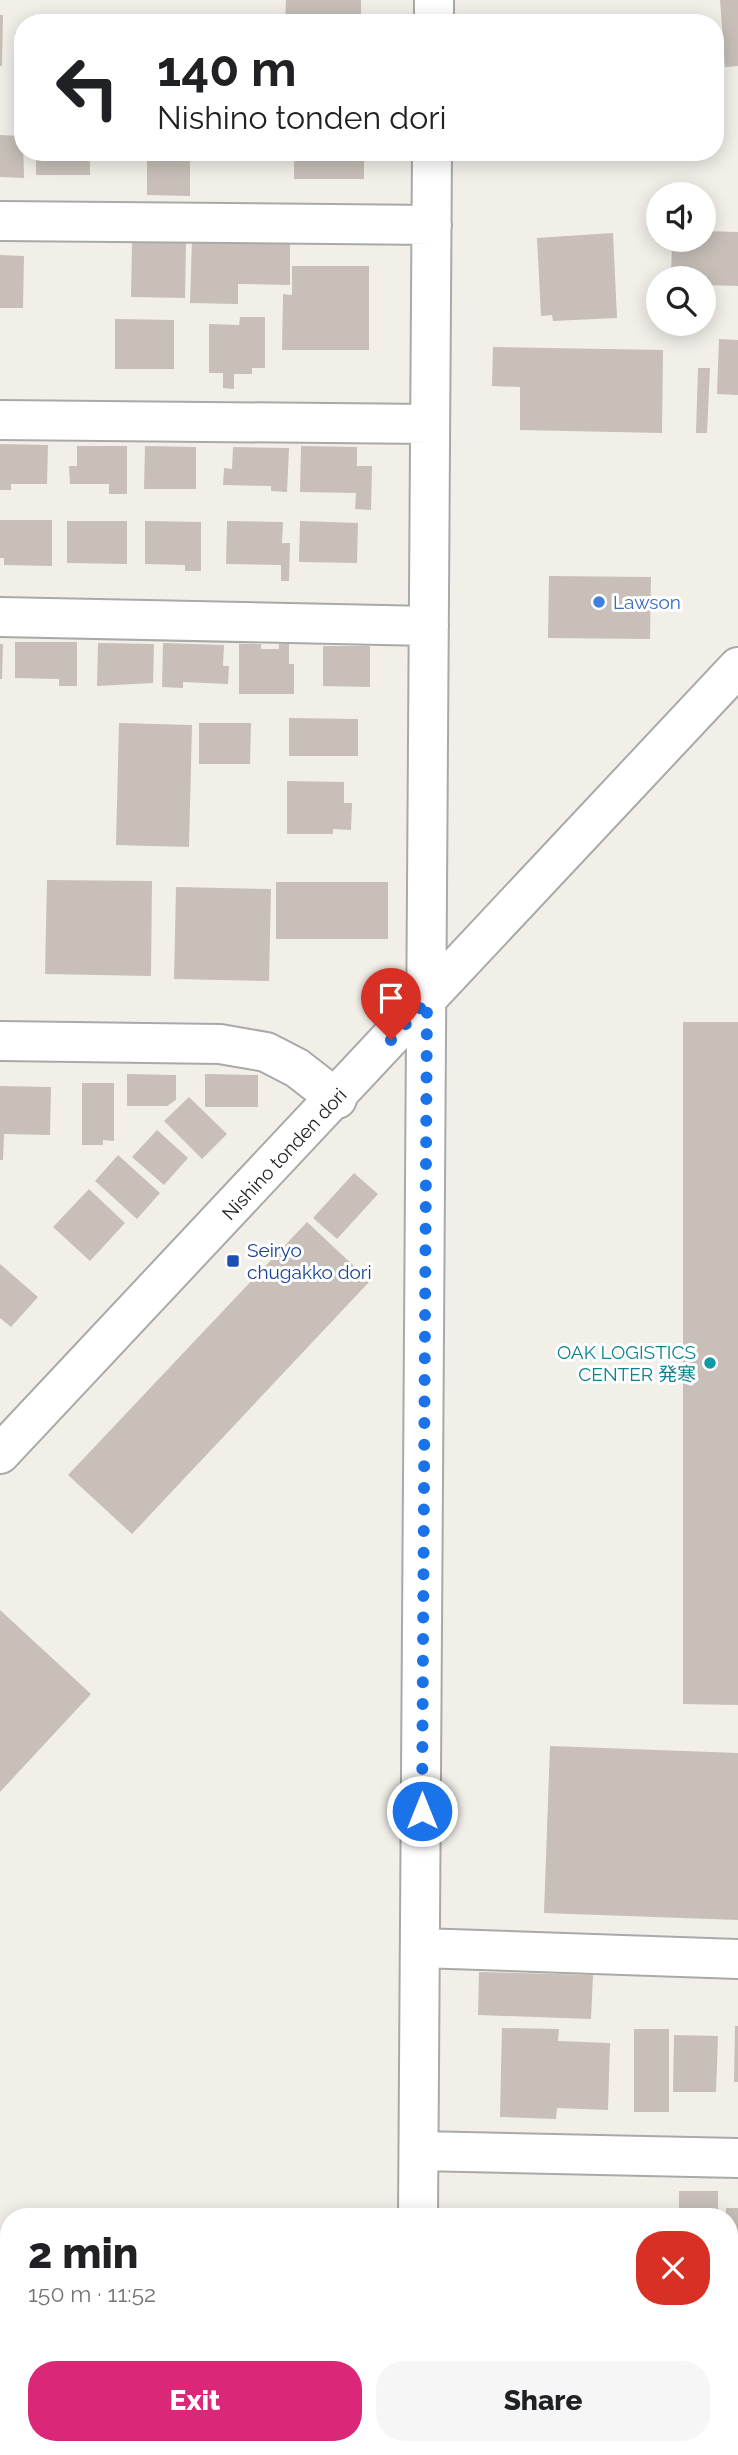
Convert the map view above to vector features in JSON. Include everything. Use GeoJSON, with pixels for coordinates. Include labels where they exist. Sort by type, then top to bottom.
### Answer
{"type":"FeatureCollection","features":[{"type":"Feature","properties":{"kind":"street"},"geometry":{"type":"LineString","coordinates":[[418,2208],[432,161]]}},
{"type":"Feature","properties":{"kind":"street"},"geometry":{"type":"LineString","coordinates":[[0,221],[432,225]]}},
{"type":"Feature","properties":{"kind":"street"},"geometry":{"type":"LineString","coordinates":[[0,420],[430,424]]}},
{"type":"Feature","properties":{"kind":"street"},"geometry":{"type":"LineString","coordinates":[[0,618],[429,626]]}},
{"type":"Feature","properties":{"kind":"street","name":"Nishino tonden dori"},"geometry":{"type":"LineString","coordinates":[[0,1454],[337,1099],[738,667]]}},
{"type":"Feature","properties":{"kind":"street"},"geometry":{"type":"LineString","coordinates":[[0,1041],[220,1044],[267,1052],[297,1068],[337,1099]]}},
{"type":"Feature","properties":{"kind":"street"},"geometry":{"type":"LineString","coordinates":[[421,1948],[738,1958]]}},
{"type":"Feature","properties":{"kind":"street"},"geometry":{"type":"LineString","coordinates":[[419,2151],[738,2158]]}},
{"type":"Feature","properties":{"kind":"building"},"geometry":{"type":"Polygon","coordinates":[[[286,0],[361,0],[361,14],[285,14],[286,0]]]}},
{"type":"Feature","properties":{"kind":"building"},"geometry":{"type":"Polygon","coordinates":[[[720,0],[738,0],[738,66],[725,67],[724,14],[721,14],[720,0]]]}},
{"type":"Feature","properties":{"kind":"building"},"geometry":{"type":"Polygon","coordinates":[[[0,15],[3,15],[2,66],[0,66],[0,15]]]}},
{"type":"Feature","properties":{"kind":"building"},"geometry":{"type":"Polygon","coordinates":[[[0,135],[14,136],[14,161],[24,161],[24,178],[0,177],[0,135]]]}},
{"type":"Feature","properties":{"kind":"building"},"geometry":{"type":"Polygon","coordinates":[[[36,161],[90,161],[90,175],[36,175],[36,161]]]}},
{"type":"Feature","properties":{"kind":"building"},"geometry":{"type":"Polygon","coordinates":[[[147,161],[190,161],[190,196],[147,195],[147,161]]]}},
{"type":"Feature","properties":{"kind":"building"},"geometry":{"type":"Polygon","coordinates":[[[294,161],[364,161],[364,179],[294,179],[294,161]]]}},
{"type":"Feature","properties":{"kind":"building"},"geometry":{"type":"Polygon","coordinates":[[[716,231],[738,232],[738,286],[716,285],[716,266],[671,266],[672,252],[716,252],[716,231]]]}},
{"type":"Feature","properties":{"kind":"building"},"geometry":{"type":"Polygon","coordinates":[[[613,233],[617,318],[553,321],[552,315],[541,316],[537,238],[613,233]]]}},
{"type":"Feature","properties":{"kind":"building"},"geometry":{"type":"Polygon","coordinates":[[[192,239],[290,241],[290,285],[238,284],[238,304],[190,303],[192,239]]]}},
{"type":"Feature","properties":{"kind":"building"},"geometry":{"type":"Polygon","coordinates":[[[132,243],[186,243],[185,298],[131,297],[132,243]]]}},
{"type":"Feature","properties":{"kind":"building"},"geometry":{"type":"Polygon","coordinates":[[[0,255],[24,256],[23,308],[0,308],[0,255]]]}},
{"type":"Feature","properties":{"kind":"building"},"geometry":{"type":"Polygon","coordinates":[[[292,266],[369,266],[369,350],[282,350],[283,294],[292,295],[292,266]]]}},
{"type":"Feature","properties":{"kind":"building"},"geometry":{"type":"Polygon","coordinates":[[[240,317],[265,317],[265,368],[252,368],[252,374],[234,374],[234,389],[223,388],[223,373],[209,373],[209,324],[239,325],[240,317]]]}},
{"type":"Feature","properties":{"kind":"building"},"geometry":{"type":"Polygon","coordinates":[[[115,319],[174,320],[174,369],[115,369],[115,319]]]}},
{"type":"Feature","properties":{"kind":"building"},"geometry":{"type":"Polygon","coordinates":[[[719,339],[738,340],[738,395],[717,394],[719,339]]]}},
{"type":"Feature","properties":{"kind":"building"},"geometry":{"type":"Polygon","coordinates":[[[493,347],[663,350],[662,433],[520,430],[520,387],[492,386],[493,347]]]}},
{"type":"Feature","properties":{"kind":"building"},"geometry":{"type":"Polygon","coordinates":[[[698,368],[710,368],[707,433],[696,433],[698,368]]]}},
{"type":"Feature","properties":{"kind":"building"},"geometry":{"type":"Polygon","coordinates":[[[0,444],[48,445],[47,484],[11,484],[11,490],[0,490],[0,444]]]}},
{"type":"Feature","properties":{"kind":"building"},"geometry":{"type":"Polygon","coordinates":[[[77,446],[127,446],[127,494],[109,494],[109,484],[70,484],[69,466],[77,466],[77,446]]]}},
{"type":"Feature","properties":{"kind":"building"},"geometry":{"type":"Polygon","coordinates":[[[145,446],[196,447],[196,489],[144,489],[145,446]]]}},
{"type":"Feature","properties":{"kind":"building"},"geometry":{"type":"Polygon","coordinates":[[[301,446],[357,447],[357,466],[372,466],[371,510],[355,509],[356,493],[300,492],[301,446]]]}},
{"type":"Feature","properties":{"kind":"building"},"geometry":{"type":"Polygon","coordinates":[[[233,447],[289,448],[287,492],[271,491],[271,486],[223,485],[224,468],[232,469],[233,447]]]}},
{"type":"Feature","properties":{"kind":"building"},"geometry":{"type":"Polygon","coordinates":[[[0,520],[52,520],[52,566],[4,565],[4,558],[0,558],[0,520]]]}},
{"type":"Feature","properties":{"kind":"building"},"geometry":{"type":"Polygon","coordinates":[[[67,521],[127,521],[127,564],[67,563],[67,521]]]}},
{"type":"Feature","properties":{"kind":"building"},"geometry":{"type":"Polygon","coordinates":[[[145,521],[201,522],[201,571],[185,571],[185,565],[145,564],[145,521]]]}},
{"type":"Feature","properties":{"kind":"building"},"geometry":{"type":"Polygon","coordinates":[[[227,521],[283,522],[282,543],[290,543],[289,581],[281,581],[281,565],[226,564],[227,521]]]}},
{"type":"Feature","properties":{"kind":"building"},"geometry":{"type":"Polygon","coordinates":[[[300,521],[358,523],[357,563],[299,562],[300,521]]]}},
{"type":"Feature","properties":{"kind":"building"},"geometry":{"type":"Polygon","coordinates":[[[549,576],[651,577],[650,639],[548,638],[549,576]]]}},
{"type":"Feature","properties":{"kind":"building"},"geometry":{"type":"Polygon","coordinates":[[[15,642],[77,642],[77,686],[59,686],[59,679],[15,678],[15,642]]]}},
{"type":"Feature","properties":{"kind":"building"},"geometry":{"type":"Polygon","coordinates":[[[98,643],[154,644],[153,683],[97,686],[98,643]]]}},
{"type":"Feature","properties":{"kind":"building"},"geometry":{"type":"Polygon","coordinates":[[[163,643],[224,645],[223,666],[229,666],[228,684],[183,682],[183,688],[162,687],[163,643]]]}},
{"type":"Feature","properties":{"kind":"building"},"geometry":{"type":"Polygon","coordinates":[[[0,644],[3,644],[2,679],[0,679],[0,644]]]}},
{"type":"Feature","properties":{"kind":"building"},"geometry":{"type":"Polygon","coordinates":[[[239,644],[261,644],[261,649],[279,649],[279,644],[289,644],[289,664],[294,664],[294,694],[239,694],[239,644]]]}},
{"type":"Feature","properties":{"kind":"building"},"geometry":{"type":"Polygon","coordinates":[[[323,646],[370,646],[370,687],[323,686],[323,646]]]}},
{"type":"Feature","properties":{"kind":"building"},"geometry":{"type":"Polygon","coordinates":[[[289,718],[358,719],[358,756],[289,756],[289,718]]]}},
{"type":"Feature","properties":{"kind":"building"},"geometry":{"type":"Polygon","coordinates":[[[119,723],[192,725],[189,847],[116,845],[119,723]]]}},
{"type":"Feature","properties":{"kind":"building"},"geometry":{"type":"Polygon","coordinates":[[[199,723],[251,723],[250,764],[199,764],[199,723]]]}},
{"type":"Feature","properties":{"kind":"building"},"geometry":{"type":"Polygon","coordinates":[[[287,781],[344,782],[344,803],[352,803],[351,830],[333,829],[333,834],[287,834],[287,781]]]}},
{"type":"Feature","properties":{"kind":"building"},"geometry":{"type":"Polygon","coordinates":[[[47,880],[152,881],[151,976],[45,974],[47,880]]]}},
{"type":"Feature","properties":{"kind":"building"},"geometry":{"type":"Polygon","coordinates":[[[276,882],[388,882],[388,939],[276,939],[276,882]]]}},
{"type":"Feature","properties":{"kind":"building"},"geometry":{"type":"Polygon","coordinates":[[[176,887],[271,889],[269,981],[174,979],[176,887]]]}},
{"type":"Feature","properties":{"kind":"building","name":"OAK LOGISTICS CENTER 発寒"},"geometry":{"type":"Polygon","coordinates":[[[683,1022],[738,1022],[738,1705],[683,1704],[683,1022]]]}},
{"type":"Feature","properties":{"kind":"building"},"geometry":{"type":"Polygon","coordinates":[[[127,1074],[176,1075],[176,1100],[167,1106],[127,1106],[127,1074]]]}},
{"type":"Feature","properties":{"kind":"building"},"geometry":{"type":"Polygon","coordinates":[[[205,1074],[258,1075],[258,1107],[205,1107],[205,1074]]]}},
{"type":"Feature","properties":{"kind":"building"},"geometry":{"type":"Polygon","coordinates":[[[82,1083],[114,1083],[114,1141],[103,1140],[103,1145],[82,1145],[82,1083]]]}},
{"type":"Feature","properties":{"kind":"building"},"geometry":{"type":"Polygon","coordinates":[[[0,1086],[51,1087],[50,1135],[4,1134],[3,1160],[0,1160],[0,1086]]]}},
{"type":"Feature","properties":{"kind":"building"},"geometry":{"type":"Polygon","coordinates":[[[189,1097],[227,1134],[202,1159],[164,1121],[189,1097]]]}},
{"type":"Feature","properties":{"kind":"building"},"geometry":{"type":"Polygon","coordinates":[[[157,1130],[188,1158],[164,1185],[132,1157],[157,1130]]]}},
{"type":"Feature","properties":{"kind":"building"},"geometry":{"type":"Polygon","coordinates":[[[118,1155],[160,1193],[137,1219],[95,1181],[118,1155]]]}},
{"type":"Feature","properties":{"kind":"building"},"geometry":{"type":"Polygon","coordinates":[[[354,1173],[378,1194],[337,1239],[313,1218],[354,1173]]]}},
{"type":"Feature","properties":{"kind":"building"},"geometry":{"type":"Polygon","coordinates":[[[89,1189],[125,1223],[90,1261],[53,1227],[89,1189]]]}},
{"type":"Feature","properties":{"kind":"building"},"geometry":{"type":"Polygon","coordinates":[[[307,1222],[370,1281],[132,1534],[68,1475],[307,1222]]]}},
{"type":"Feature","properties":{"kind":"building"},"geometry":{"type":"Polygon","coordinates":[[[0,1264],[38,1297],[11,1327],[0,1318],[0,1264]]]}},
{"type":"Feature","properties":{"kind":"building"},"geometry":{"type":"Polygon","coordinates":[[[0,1610],[91,1694],[0,1792],[0,1610]]]}},
{"type":"Feature","properties":{"kind":"building"},"geometry":{"type":"Polygon","coordinates":[[[550,1746],[738,1753],[738,1920],[544,1913],[550,1746]]]}},
{"type":"Feature","properties":{"kind":"building"},"geometry":{"type":"Polygon","coordinates":[[[479,1972],[593,1975],[591,2019],[478,2015],[479,1972]]]}},
{"type":"Feature","properties":{"kind":"building"},"geometry":{"type":"Polygon","coordinates":[[[735,2026],[738,2026],[738,2082],[734,2082],[735,2026]]]}},
{"type":"Feature","properties":{"kind":"building"},"geometry":{"type":"Polygon","coordinates":[[[502,2028],[559,2029],[558,2041],[610,2043],[608,2110],[557,2108],[556,2119],[500,2117],[502,2028]]]}},
{"type":"Feature","properties":{"kind":"building"},"geometry":{"type":"Polygon","coordinates":[[[634,2029],[669,2029],[669,2112],[634,2112],[634,2029]]]}},
{"type":"Feature","properties":{"kind":"building"},"geometry":{"type":"Polygon","coordinates":[[[674,2035],[718,2036],[716,2092],[673,2092],[674,2035]]]}},
{"type":"Feature","properties":{"kind":"building"},"geometry":{"type":"Polygon","coordinates":[[[679,2191],[718,2191],[718,2208],[679,2208],[679,2191]]]}},
{"type":"Feature","properties":{"kind":"place","name":"Lawson"},"geometry":{"type":"Point","coordinates":[599,602]}},
{"type":"Feature","properties":{"kind":"place","name":"Seiryo chugakko dori"},"geometry":{"type":"Point","coordinates":[233,1261]}},
{"type":"Feature","properties":{"kind":"place","name":"OAK LOGISTICS CENTER 発寒"},"geometry":{"type":"Point","coordinates":[710,1363]}},
{"type":"Feature","properties":{"kind":"route"},"geometry":{"type":"LineString","coordinates":[[391,1040],[427,1001],[422,1811]]}}]}
